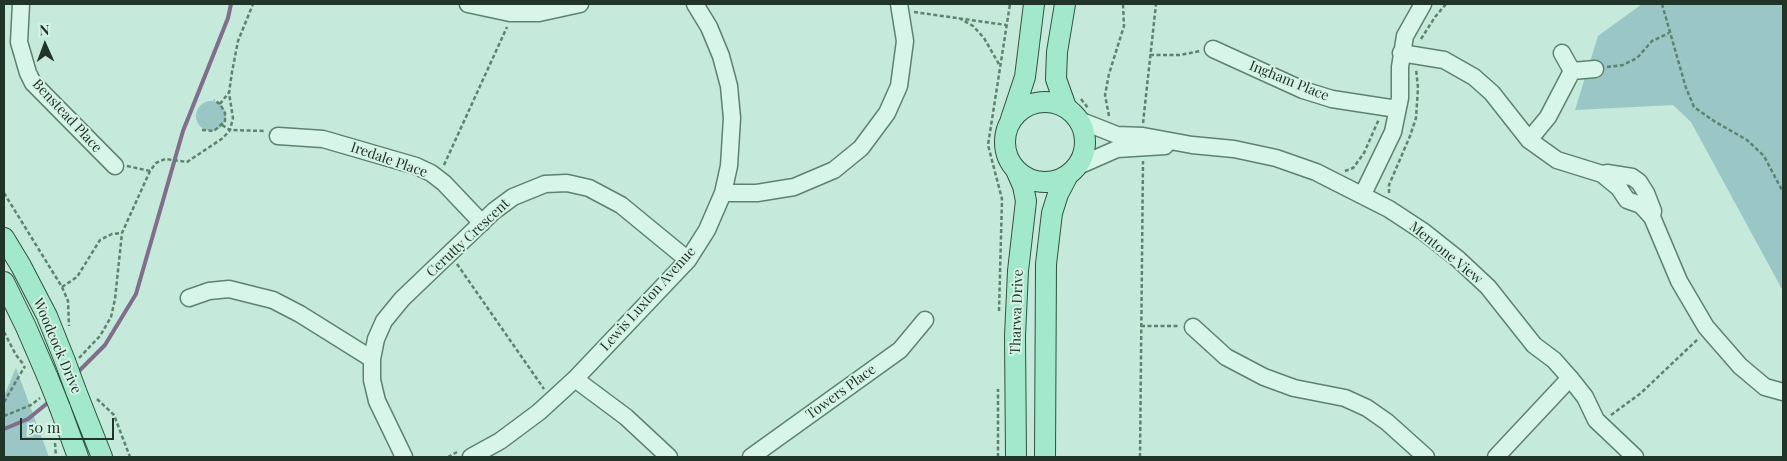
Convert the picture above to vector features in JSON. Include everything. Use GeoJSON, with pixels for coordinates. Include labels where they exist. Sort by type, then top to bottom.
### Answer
{"type":"FeatureCollection","features":[{"type":"Feature","properties":{"kind":"main road"},"geometry":{"type":"LineString","coordinates":[[1034,4],[1025,77],[1006,133],[1005,146],[1008,159],[1016,170],[1027,178],[1041,182],[1055,181],[1072,171],[1083,156],[1085,144],[1079,109],[1056,79],[1057,52],[1065,4]]}},
{"type":"Feature","properties":{"kind":"main road"},"geometry":{"type":"LineString","coordinates":[[1011,120],[1019,111],[1030,105],[1042,102],[1054,102],[1079,109]]}},
{"type":"Feature","properties":{"kind":"main road","name":"Tharwa Drive"},"geometry":{"type":"LineString","coordinates":[[1016,170],[1023,186],[1026,201],[1018,271],[1015,336],[1016,457]]}},
{"type":"Feature","properties":{"kind":"main road","name":"Tharwa Drive"},"geometry":{"type":"LineString","coordinates":[[1045,457],[1046,264],[1052,213],[1058,194],[1072,171]]}},
{"type":"Feature","properties":{"kind":"main road","name":"Woodcock Drive"},"geometry":{"type":"LineString","coordinates":[[4,238],[85,394],[102,457]]}},
{"type":"Feature","properties":{"kind":"main road","name":"Woodcock Drive"},"geometry":{"type":"LineString","coordinates":[[4,282],[26,326],[48,378],[78,457]]}},
{"type":"Feature","properties":{"kind":"street","name":"Benstead Place"},"geometry":{"type":"LineString","coordinates":[[21,4],[19,42],[28,73],[33,82],[115,166]]}},
{"type":"Feature","properties":{"kind":"street"},"geometry":{"type":"LineString","coordinates":[[468,4],[510,13],[539,13],[580,4]]}},
{"type":"Feature","properties":{"kind":"street","name":"Lewis Luxton Avenue"},"geometry":{"type":"LineString","coordinates":[[466,454],[500,441],[539,412],[575,379],[688,260],[707,230],[723,193],[732,150],[732,118],[729,86],[721,56],[709,27],[695,4]]}},
{"type":"Feature","properties":{"kind":"street"},"geometry":{"type":"LineString","coordinates":[[1363,194],[1393,132],[1391,108],[1400,91],[1408,54],[1410,24],[1423,4]]}},
{"type":"Feature","properties":{"kind":"street"},"geometry":{"type":"LineString","coordinates":[[723,193],[757,193],[794,188],[834,170],[862,148],[887,113],[899,86],[905,41],[901,8]]}},
{"type":"Feature","properties":{"kind":"street","name":"Ingham Place"},"geometry":{"type":"LineString","coordinates":[[1213,49],[1303,90],[1332,99],[1391,108]]}},
{"type":"Feature","properties":{"kind":"street"},"geometry":{"type":"LineString","coordinates":[[1562,53],[1572,71]]}},
{"type":"Feature","properties":{"kind":"street"},"geometry":{"type":"LineString","coordinates":[[1408,54],[1444,60],[1474,77],[1492,93],[1529,140],[1557,160],[1602,174],[1608,173],[1632,178],[1639,182],[1646,193],[1653,211],[1652,217],[1679,281],[1708,330],[1746,371],[1765,387],[1783,392]]}},
{"type":"Feature","properties":{"kind":"street"},"geometry":{"type":"LineString","coordinates":[[1572,71],[1596,69]]}},
{"type":"Feature","properties":{"kind":"street"},"geometry":{"type":"LineString","coordinates":[[1529,140],[1548,117],[1572,71]]}},
{"type":"Feature","properties":{"kind":"street","name":"Mentone View"},"geometry":{"type":"LineString","coordinates":[[1079,109],[1116,135],[1143,142],[1234,149],[1276,158],[1316,172],[1363,194],[1424,232],[1458,259],[1488,287],[1534,345],[1554,360],[1570,378],[1585,397],[1596,420],[1635,457]]}},
{"type":"Feature","properties":{"kind":"street","name":"Iredale Place"},"geometry":{"type":"LineString","coordinates":[[278,136],[324,139],[416,166],[436,177],[482,223]]}},
{"type":"Feature","properties":{"kind":"street","name":"Mentone View"},"geometry":{"type":"LineString","coordinates":[[1072,171],[1116,149],[1143,142]]}},
{"type":"Feature","properties":{"kind":"street","name":"Cerutty Crescent"},"geometry":{"type":"LineString","coordinates":[[404,457],[377,401],[372,380],[372,359],[376,339],[390,313],[494,211],[523,191],[545,184],[567,184],[600,192],[620,205],[688,260]]}},
{"type":"Feature","properties":{"kind":"street"},"geometry":{"type":"LineString","coordinates":[[189,298],[209,291],[229,288],[273,300],[300,314],[372,359]]}},
{"type":"Feature","properties":{"kind":"street","name":"Towers Place"},"geometry":{"type":"LineString","coordinates":[[751,457],[900,350],[925,320]]}},
{"type":"Feature","properties":{"kind":"street"},"geometry":{"type":"LineString","coordinates":[[1193,327],[1226,357],[1264,377],[1294,388],[1345,398],[1367,408],[1387,422],[1426,457]]}},
{"type":"Feature","properties":{"kind":"street"},"geometry":{"type":"LineString","coordinates":[[1496,457],[1570,378]]}},
{"type":"Feature","properties":{"kind":"street"},"geometry":{"type":"LineString","coordinates":[[575,379],[626,417],[669,457]]}},
{"type":"Feature","properties":{"kind":"path"},"geometry":{"type":"LineString","coordinates":[[69,362],[100,336],[111,317],[115,299],[122,233],[150,171],[156,163],[165,159],[187,162],[223,138],[230,130],[233,118],[230,91],[238,41],[253,4]]}},
{"type":"Feature","properties":{"kind":"path"},"geometry":{"type":"LineString","coordinates":[[999,320],[1002,199],[988,145],[1010,4]]}},
{"type":"Feature","properties":{"kind":"path"},"geometry":{"type":"LineString","coordinates":[[1110,117],[1105,95],[1109,74],[1124,26],[1123,4]]}},
{"type":"Feature","properties":{"kind":"path"},"geometry":{"type":"LineString","coordinates":[[1140,457],[1143,114],[1156,4]]}},
{"type":"Feature","properties":{"kind":"path"},"geometry":{"type":"LineString","coordinates":[[1394,200],[1389,194],[1389,186],[1416,118],[1418,88],[1414,65],[1408,54],[1446,4]]}},
{"type":"Feature","properties":{"kind":"path"},"geometry":{"type":"LineString","coordinates":[[1662,4],[1686,88],[1694,107],[1747,140],[1764,156],[1783,192]]}},
{"type":"Feature","properties":{"kind":"path"},"geometry":{"type":"LineString","coordinates":[[901,8],[1006,25]]}},
{"type":"Feature","properties":{"kind":"path"},"geometry":{"type":"LineString","coordinates":[[436,177],[453,148],[505,34],[510,13]]}},
{"type":"Feature","properties":{"kind":"path"},"geometry":{"type":"LineString","coordinates":[[958,17],[979,32],[1001,67]]}},
{"type":"Feature","properties":{"kind":"path"},"geometry":{"type":"LineString","coordinates":[[1596,69],[1623,65],[1638,58],[1652,42],[1670,33]]}},
{"type":"Feature","properties":{"kind":"path"},"geometry":{"type":"LineString","coordinates":[[1150,55],[1180,55],[1213,49]]}},
{"type":"Feature","properties":{"kind":"path"},"geometry":{"type":"LineString","coordinates":[[220,104],[230,91]]}},
{"type":"Feature","properties":{"kind":"path"},"geometry":{"type":"LineString","coordinates":[[202,130],[214,131],[222,126],[225,114],[220,104],[214,100]]}},
{"type":"Feature","properties":{"kind":"path"},"geometry":{"type":"LineString","coordinates":[[1341,171],[1348,171],[1353,168],[1391,108]]}},
{"type":"Feature","properties":{"kind":"path"},"geometry":{"type":"LineString","coordinates":[[222,126],[230,130],[263,130],[278,136]]}},
{"type":"Feature","properties":{"kind":"path"},"geometry":{"type":"LineString","coordinates":[[115,166],[138,167],[150,171]]}},
{"type":"Feature","properties":{"kind":"path"},"geometry":{"type":"LineString","coordinates":[[4,193],[62,287],[68,301],[69,328]]}},
{"type":"Feature","properties":{"kind":"path"},"geometry":{"type":"LineString","coordinates":[[62,287],[77,277],[100,240],[112,234],[122,233]]}},
{"type":"Feature","properties":{"kind":"path"},"geometry":{"type":"LineString","coordinates":[[451,254],[546,392]]}},
{"type":"Feature","properties":{"kind":"path"},"geometry":{"type":"LineString","coordinates":[[1141,326],[1193,327]]}},
{"type":"Feature","properties":{"kind":"path"},"geometry":{"type":"LineString","coordinates":[[1604,412],[1608,417],[1641,393],[1708,330]]}},
{"type":"Feature","properties":{"kind":"path"},"geometry":{"type":"LineString","coordinates":[[4,402],[25,366]]}},
{"type":"Feature","properties":{"kind":"path"},"geometry":{"type":"LineString","coordinates":[[998,386],[998,457]]}},
{"type":"Feature","properties":{"kind":"path"},"geometry":{"type":"LineString","coordinates":[[85,394],[114,415],[130,457]]}},
{"type":"Feature","properties":{"kind":"path"},"geometry":{"type":"LineString","coordinates":[[4,416],[31,405],[41,397]]}},
{"type":"Feature","properties":{"kind":"path"},"geometry":{"type":"LineString","coordinates":[[448,457],[466,454]]}},
{"type":"Feature","properties":{"kind":"shaded area"},"geometry":{"type":"Polygon","coordinates":[[[1642,4],[1783,4],[1783,291],[1691,122],[1673,105],[1575,110],[1598,36],[1642,4]]]}},
{"type":"Feature","properties":{"kind":"shaded area"},"geometry":{"type":"Polygon","coordinates":[[[211,101],[222,105],[226,116],[222,127],[211,131],[200,127],[196,116],[200,105],[211,101]]]}},
{"type":"Feature","properties":{"kind":"shaded area"},"geometry":{"type":"Polygon","coordinates":[[[16,368],[49,457],[4,457],[4,396],[16,368]]]}},
{"type":"Feature","properties":{"kind":"waterway"},"geometry":{"type":"LineString","coordinates":[[77,373],[105,345],[136,294],[183,131],[228,18],[231,4]]}},
{"type":"Feature","properties":{"kind":"waterway"},"geometry":{"type":"LineString","coordinates":[[4,429],[28,419],[50,401]]}}]}
